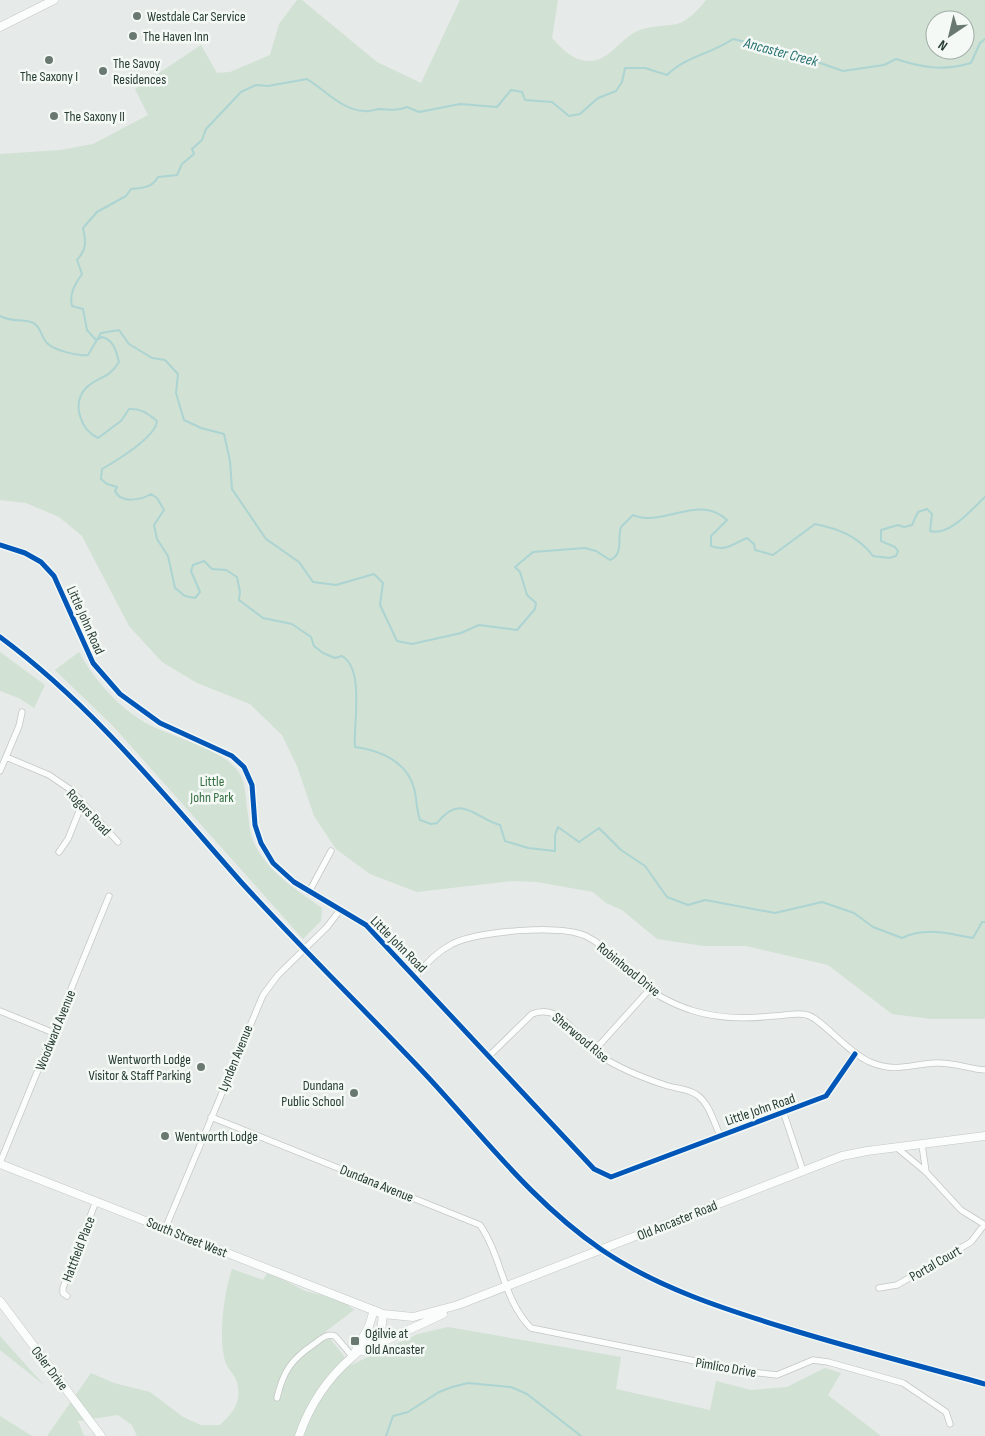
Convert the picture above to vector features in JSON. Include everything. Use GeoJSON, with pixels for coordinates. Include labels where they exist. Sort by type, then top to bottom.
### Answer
{"type":"FeatureCollection","features":[{"type":"Feature","properties":{"kind":"street"},"geometry":{"type":"LineString","coordinates":[[0,27],[54,0]]}},
{"type":"Feature","properties":{"kind":"street","name":"Little John Road"},"geometry":{"type":"LineString","coordinates":[[0,545],[25,553],[41,562],[54,576],[93,663],[120,694],[160,723],[232,756],[244,767],[252,785],[255,825],[266,852],[282,872],[309,892],[366,925],[416,976],[594,1169],[602,1174],[611,1177],[720,1135],[784,1114],[826,1096],[855,1054]]}},
{"type":"Feature","properties":{"kind":"street"},"geometry":{"type":"LineString","coordinates":[[0,771],[19,726],[22,712]]}},
{"type":"Feature","properties":{"kind":"street","name":"Rogers Road"},"geometry":{"type":"LineString","coordinates":[[6,757],[49,774],[71,790],[118,842]]}},
{"type":"Feature","properties":{"kind":"street"},"geometry":{"type":"LineString","coordinates":[[59,852],[68,839],[82,804]]}},
{"type":"Feature","properties":{"kind":"street"},"geometry":{"type":"LineString","coordinates":[[309,892],[331,850]]}},
{"type":"Feature","properties":{"kind":"street","name":"Woodward Avenue"},"geometry":{"type":"LineString","coordinates":[[0,1163],[109,896]]}},
{"type":"Feature","properties":{"kind":"street","name":"Lynden Avenue"},"geometry":{"type":"LineString","coordinates":[[165,1228],[262,995],[278,975],[327,928],[340,910]]}},
{"type":"Feature","properties":{"kind":"street","name":"Robinhood Drive"},"geometry":{"type":"LineString","coordinates":[[416,976],[439,952],[454,943],[473,936],[544,929],[566,931],[586,936],[604,948],[649,990],[671,1002],[694,1011],[718,1017],[745,1019],[807,1015],[819,1020],[855,1054],[881,1066],[901,1069],[938,1062],[985,1070]]}},
{"type":"Feature","properties":{"kind":"street"},"geometry":{"type":"LineString","coordinates":[[594,1052],[649,990]]}},
{"type":"Feature","properties":{"kind":"street"},"geometry":{"type":"LineString","coordinates":[[0,1011],[54,1033]]}},
{"type":"Feature","properties":{"kind":"street","name":"Sherwood Rise"},"geometry":{"type":"LineString","coordinates":[[489,1056],[532,1014],[540,1011],[557,1013],[594,1052],[615,1066],[699,1096],[707,1106],[720,1135]]}},
{"type":"Feature","properties":{"kind":"street","name":"Little John Road"},"geometry":{"type":"LineString","coordinates":[[784,1114],[803,1171]]}},
{"type":"Feature","properties":{"kind":"street","name":"Dundana Avenue"},"geometry":{"type":"LineString","coordinates":[[211,1117],[480,1225],[507,1286]]}},
{"type":"Feature","properties":{"kind":"street","name":"Old Ancaster Road"},"geometry":{"type":"LineString","coordinates":[[374,1310],[383,1314],[422,1316],[458,1305],[842,1156],[985,1136]]}},
{"type":"Feature","properties":{"kind":"street"},"geometry":{"type":"LineString","coordinates":[[922,1145],[926,1172]]}},
{"type":"Feature","properties":{"kind":"street"},"geometry":{"type":"LineString","coordinates":[[896,1147],[926,1172],[961,1210],[985,1225]]}},
{"type":"Feature","properties":{"kind":"street","name":"South Street West"},"geometry":{"type":"LineString","coordinates":[[0,1163],[374,1310]]}},
{"type":"Feature","properties":{"kind":"street","name":"Hattfield Place"},"geometry":{"type":"LineString","coordinates":[[67,1296],[63,1293],[63,1288],[96,1201]]}},
{"type":"Feature","properties":{"kind":"street","name":"Portal Court"},"geometry":{"type":"LineString","coordinates":[[879,1288],[897,1285],[971,1242],[985,1225]]}},
{"type":"Feature","properties":{"kind":"street","name":"Pimlico Drive"},"geometry":{"type":"LineString","coordinates":[[507,1286],[521,1318],[531,1328],[750,1372],[777,1375],[813,1360],[828,1362],[903,1383],[946,1412],[950,1424]]}},
{"type":"Feature","properties":{"kind":"street","name":"Osler Drive"},"geometry":{"type":"LineString","coordinates":[[0,1301],[101,1436]]}},
{"type":"Feature","properties":{"kind":"street"},"geometry":{"type":"LineString","coordinates":[[352,1356],[434,1319],[458,1305]]}},
{"type":"Feature","properties":{"kind":"street"},"geometry":{"type":"LineString","coordinates":[[352,1356],[374,1310]]}},
{"type":"Feature","properties":{"kind":"street"},"geometry":{"type":"LineString","coordinates":[[299,1436],[314,1404],[336,1373],[352,1356],[381,1332],[383,1314]]}},
{"type":"Feature","properties":{"kind":"street"},"geometry":{"type":"LineString","coordinates":[[277,1398],[290,1364],[297,1355],[326,1336],[335,1336],[352,1356]]}},
{"type":"Feature","properties":{"kind":"green space"},"geometry":{"type":"Polygon","coordinates":[[[297,0],[302,0],[377,62],[421,83],[460,0],[558,0],[552,38],[574,57],[591,61],[608,54],[627,37],[637,31],[677,24],[685,20],[706,0],[985,0],[985,1019],[931,1019],[892,1014],[828,965],[746,946],[704,946],[657,939],[622,910],[606,903],[593,892],[537,882],[512,881],[417,892],[370,874],[336,849],[314,816],[297,766],[282,735],[250,704],[197,683],[162,662],[129,626],[82,536],[59,517],[26,503],[0,500],[0,154],[61,150],[93,144],[148,115],[135,89],[201,45],[217,73],[230,72],[270,55],[279,24],[297,0]]]}},
{"type":"Feature","properties":{"kind":"green space"},"geometry":{"type":"Polygon","coordinates":[[[0,652],[45,685],[34,708],[19,698],[0,691],[0,652]]]}},
{"type":"Feature","properties":{"kind":"green space","name":"Little John Park"},"geometry":{"type":"Polygon","coordinates":[[[79,652],[93,675],[122,706],[144,722],[211,751],[230,763],[237,770],[243,780],[249,825],[254,843],[260,854],[284,880],[322,908],[321,921],[303,939],[113,726],[55,670],[79,652]]]}},
{"type":"Feature","properties":{"kind":"green space"},"geometry":{"type":"Polygon","coordinates":[[[232,1269],[263,1280],[268,1272],[305,1291],[341,1300],[354,1310],[325,1332],[351,1365],[418,1334],[448,1327],[621,1357],[616,1389],[710,1410],[716,1381],[751,1390],[787,1387],[825,1368],[841,1373],[828,1395],[881,1436],[137,1436],[132,1425],[118,1415],[78,1421],[84,1436],[47,1436],[91,1373],[114,1383],[150,1392],[183,1417],[201,1425],[220,1425],[233,1411],[238,1401],[236,1379],[227,1367],[222,1340],[224,1302],[232,1269]]]}},
{"type":"Feature","properties":{"kind":"green space"},"geometry":{"type":"Polygon","coordinates":[[[0,1336],[44,1385],[0,1350],[0,1336]]]}},
{"type":"Feature","properties":{"kind":"green space"},"geometry":{"type":"Polygon","coordinates":[[[0,1416],[32,1436],[0,1436],[0,1416]]]}},
{"type":"Feature","properties":{"kind":"waterway","name":"Ancaster Creek"},"geometry":{"type":"LineString","coordinates":[[96,340],[87,330],[83,309],[72,306],[71,302],[73,289],[82,274],[77,260],[83,252],[85,245],[83,228],[97,212],[126,196],[131,189],[150,185],[158,177],[177,175],[182,164],[194,154],[192,149],[202,140],[206,129],[241,92],[256,85],[268,86],[307,79],[349,108],[367,111],[380,109],[397,110],[407,107],[419,112],[460,104],[497,107],[511,90],[522,92],[525,100],[552,102],[569,116],[580,114],[598,98],[616,91],[622,82],[625,68],[645,68],[667,75],[682,63],[733,39],[792,53],[843,71],[884,65],[896,59],[915,65],[943,68],[971,63],[980,43],[985,39]]}},
{"type":"Feature","properties":{"kind":"waterway","name":"Ancaster Creek"},"geometry":{"type":"LineString","coordinates":[[0,316],[34,323],[51,346],[78,355],[88,355],[101,333],[119,330],[129,344],[152,358],[165,360],[178,374],[176,393],[184,420],[201,428],[224,434],[230,461],[232,489],[266,539],[299,562],[313,582],[336,585],[374,574],[383,583],[380,605],[397,641],[412,644],[461,633],[479,625],[517,630],[535,609],[536,603],[527,595],[520,572],[515,567],[533,552],[585,548],[596,551],[610,560],[619,550],[621,527],[633,515],[644,518],[693,510],[705,510],[716,513],[727,520],[711,536],[711,546],[716,548],[726,547],[747,538],[754,544],[755,550],[773,555],[815,524],[847,534],[861,543],[873,556],[889,558],[896,556],[898,551],[895,547],[881,541],[881,530],[898,525],[904,527],[912,525],[918,512],[927,509],[932,514],[930,531],[945,530],[960,521],[985,497]]}},
{"type":"Feature","properties":{"kind":"waterway"},"geometry":{"type":"LineString","coordinates":[[96,340],[102,337],[106,338],[114,346],[119,362],[111,372],[90,384],[82,394],[79,401],[79,409],[80,416],[87,429],[98,438],[121,421],[129,409],[141,411],[157,421],[155,427],[143,441],[102,469],[101,479],[107,484],[117,487],[115,491],[122,498],[132,500],[151,494],[157,498],[164,510],[154,525],[157,539],[168,556],[175,588],[185,596],[195,598],[200,592],[191,571],[193,565],[204,561],[212,569],[226,570],[237,577],[240,592],[239,600],[263,618],[292,624],[311,637],[314,646],[323,653],[335,658],[342,656],[349,663],[356,685],[355,747],[383,754],[399,764],[414,788],[420,820],[431,824],[437,823],[445,814],[460,808],[500,825],[505,841],[528,848],[555,851],[555,835],[558,827],[579,842],[599,828],[621,850],[645,866],[667,897],[688,905],[705,900],[775,913],[822,902],[854,913],[873,927],[902,938],[928,932],[973,938],[982,922],[985,922]]}},
{"type":"Feature","properties":{"kind":"waterway"},"geometry":{"type":"LineString","coordinates":[[386,1436],[393,1416],[408,1412],[439,1392],[468,1383],[511,1387],[527,1394],[581,1436]]}},
{"type":"Feature","properties":{"kind":"cycle path"},"geometry":{"type":"LineString","coordinates":[[0,545],[25,553],[41,562],[54,576],[93,663],[120,694],[160,723],[232,756],[244,767],[252,785],[255,825],[261,843],[273,863],[294,882],[366,925],[594,1169],[611,1177],[826,1096],[855,1054]]}},
{"type":"Feature","properties":{"kind":"cycle path"},"geometry":{"type":"LineString","coordinates":[[0,637],[66,692],[97,722],[156,785],[264,907],[426,1075],[509,1167],[553,1211],[602,1250],[646,1276],[716,1305],[813,1336],[985,1384]]}},
{"type":"Feature","properties":{"kind":"place","name":"Westdale Car Service"},"geometry":{"type":"Point","coordinates":[137,16]}},
{"type":"Feature","properties":{"kind":"place","name":"The Haven Inn"},"geometry":{"type":"Point","coordinates":[133,36]}},
{"type":"Feature","properties":{"kind":"place","name":"The Saxony I"},"geometry":{"type":"Point","coordinates":[49,60]}},
{"type":"Feature","properties":{"kind":"place","name":"The Savoy Residences"},"geometry":{"type":"Point","coordinates":[103,71]}},
{"type":"Feature","properties":{"kind":"place","name":"The Saxony II"},"geometry":{"type":"Point","coordinates":[54,116]}},
{"type":"Feature","properties":{"kind":"place","name":"Wentworth Lodge Visitor & Staff Parking"},"geometry":{"type":"Point","coordinates":[201,1067]}},
{"type":"Feature","properties":{"kind":"place","name":"Dundana Public School"},"geometry":{"type":"Point","coordinates":[354,1093]}},
{"type":"Feature","properties":{"kind":"place","name":"Wentworth Lodge"},"geometry":{"type":"Point","coordinates":[165,1136]}},
{"type":"Feature","properties":{"kind":"place","name":"Ogilvie at Old Ancaster"},"geometry":{"type":"Point","coordinates":[355,1341]}}]}
